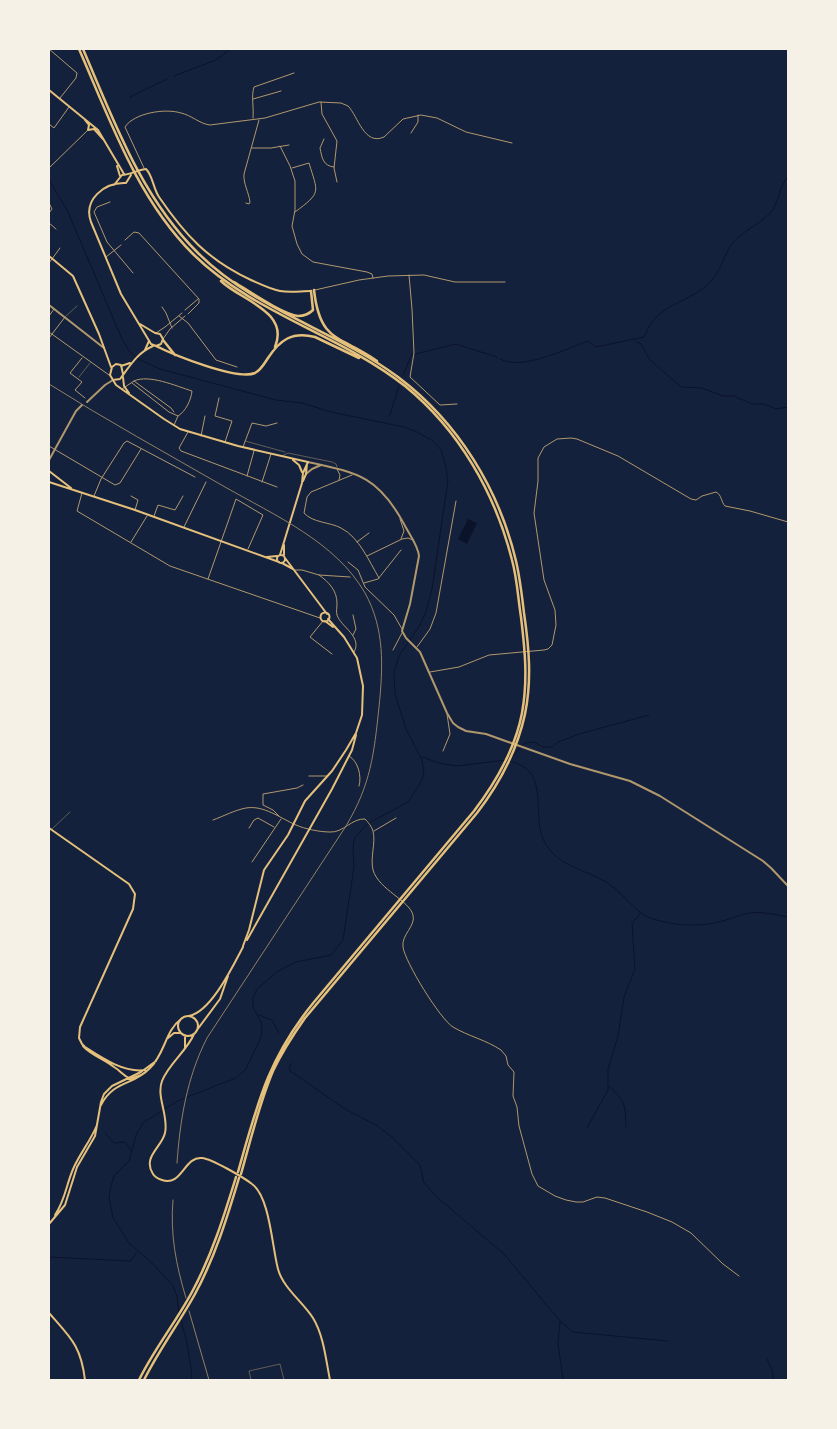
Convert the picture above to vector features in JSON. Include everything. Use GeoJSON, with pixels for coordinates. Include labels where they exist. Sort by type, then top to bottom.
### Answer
{"type":"FeatureCollection","features":[{"type":"Feature","properties":{"kind":"highway"},"geometry":{"type":"LineString","coordinates":[[79,49],[133,167],[168,227],[226,286],[264,309],[271,316],[276,324],[279,335],[275,348]]}},
{"type":"Feature","properties":{"kind":"highway"},"geometry":{"type":"LineString","coordinates":[[83,49],[133,167]]}},
{"type":"Feature","properties":{"kind":"highway"},"geometry":{"type":"LineString","coordinates":[[139,178],[171,224],[199,255],[225,277],[260,300],[388,370]]}},
{"type":"Feature","properties":{"kind":"highway"},"geometry":{"type":"LineString","coordinates":[[211,271],[246,296],[392,377],[414,394],[444,426],[480,476],[497,511],[513,562],[527,668],[522,714],[513,749]]}},
{"type":"Feature","properties":{"kind":"highway"},"geometry":{"type":"LineString","coordinates":[[225,277],[265,301],[296,316],[305,315],[312,310],[313,290]]}},
{"type":"Feature","properties":{"kind":"highway"},"geometry":{"type":"LineString","coordinates":[[239,1173],[265,1092],[283,1052],[305,1018],[495,789],[513,749],[525,715],[529,688],[530,668],[516,561],[500,510],[487,482],[475,460],[421,395],[374,359],[328,331],[318,315],[313,290]]}},
{"type":"Feature","properties":{"kind":"highway"},"geometry":{"type":"LineString","coordinates":[[155,346],[176,356],[244,375],[258,371],[275,348],[288,338],[308,336],[320,339],[368,362]]}},
{"type":"Feature","properties":{"kind":"highway"},"geometry":{"type":"LineString","coordinates":[[163,340],[176,356]]}},
{"type":"Feature","properties":{"kind":"highway"},"geometry":{"type":"LineString","coordinates":[[144,1380],[194,1292],[217,1246],[238,1178]]}},
{"type":"Feature","properties":{"kind":"highway"},"geometry":{"type":"LineString","coordinates":[[139,1380],[148,1360],[177,1321]]}},
{"type":"Feature","properties":{"kind":"main road"},"geometry":{"type":"LineString","coordinates":[[49,90],[98,130],[117,164],[127,176],[127,182],[114,185],[96,195],[88,208],[89,218],[123,298],[149,340],[155,346]]}},
{"type":"Feature","properties":{"kind":"main road"},"geometry":{"type":"LineString","coordinates":[[80,115],[89,124],[88,130],[94,129],[105,141]]}},
{"type":"Feature","properties":{"kind":"main road"},"geometry":{"type":"LineString","coordinates":[[117,164],[122,183]]}},
{"type":"Feature","properties":{"kind":"main road"},"geometry":{"type":"LineString","coordinates":[[114,185],[120,178],[144,169],[150,174],[152,185],[158,196],[182,228],[211,258],[242,276],[275,290],[287,292],[313,290]]}},
{"type":"Feature","properties":{"kind":"main road"},"geometry":{"type":"LineString","coordinates":[[49,256],[73,276],[105,348],[111,368],[110,375],[115,384],[122,390],[173,425],[188,432],[243,448],[308,462]]}},
{"type":"Feature","properties":{"kind":"main road"},"geometry":{"type":"LineString","coordinates":[[113,380],[119,380],[130,363],[145,350],[161,344],[163,340],[160,334],[140,324]]}},
{"type":"Feature","properties":{"kind":"main road"},"geometry":{"type":"LineString","coordinates":[[145,350],[150,336],[155,333]]}},
{"type":"Feature","properties":{"kind":"main road"},"geometry":{"type":"LineString","coordinates":[[111,368],[115,365],[121,366],[130,363]]}},
{"type":"Feature","properties":{"kind":"main road"},"geometry":{"type":"LineString","coordinates":[[121,366],[125,388],[130,395]]}},
{"type":"Feature","properties":{"kind":"main road"},"geometry":{"type":"LineString","coordinates":[[291,459],[299,465],[303,472]]}},
{"type":"Feature","properties":{"kind":"main road"},"geometry":{"type":"LineString","coordinates":[[302,483],[303,472],[308,462]]}},
{"type":"Feature","properties":{"kind":"main road"},"geometry":{"type":"LineString","coordinates":[[280,562],[277,559],[306,474],[308,462]]}},
{"type":"Feature","properties":{"kind":"main road"},"geometry":{"type":"LineString","coordinates":[[49,471],[73,490]]}},
{"type":"Feature","properties":{"kind":"main road"},"geometry":{"type":"LineString","coordinates":[[56,485],[60,483],[57,476]]}},
{"type":"Feature","properties":{"kind":"main road"},"geometry":{"type":"LineString","coordinates":[[49,482],[135,510],[264,556],[295,570]]}},
{"type":"Feature","properties":{"kind":"main road"},"geometry":{"type":"LineString","coordinates":[[284,542],[285,557],[321,604],[328,619],[354,652],[361,674],[362,715],[351,752],[310,829],[243,946],[229,974],[220,999],[163,1079],[161,1084],[166,1131],[164,1138],[152,1153],[150,1160],[151,1170],[156,1178],[161,1180],[171,1180],[178,1177],[192,1160],[201,1158],[248,1180],[259,1190],[264,1202],[279,1273],[316,1323],[330,1380]]}},
{"type":"Feature","properties":{"kind":"main road"},"geometry":{"type":"LineString","coordinates":[[264,556],[272,557],[279,555],[285,557]]}},
{"type":"Feature","properties":{"kind":"main road"},"geometry":{"type":"LineString","coordinates":[[280,562],[285,557]]}},
{"type":"Feature","properties":{"kind":"main road"},"geometry":{"type":"LineString","coordinates":[[321,604],[323,620],[335,628]]}},
{"type":"Feature","properties":{"kind":"main road"},"geometry":{"type":"LineString","coordinates":[[322,613],[327,614]]}},
{"type":"Feature","properties":{"kind":"main road"},"geometry":{"type":"LineString","coordinates":[[323,620],[328,619]]}},
{"type":"Feature","properties":{"kind":"main road"},"geometry":{"type":"LineString","coordinates":[[243,946],[253,916],[263,873],[307,798],[327,776],[356,733]]}},
{"type":"Feature","properties":{"kind":"main road"},"geometry":{"type":"LineString","coordinates":[[347,749],[350,749],[351,752]]}},
{"type":"Feature","properties":{"kind":"main road"},"geometry":{"type":"LineString","coordinates":[[50,829],[120,878],[130,886],[135,895],[132,912],[80,1027],[79,1035],[86,1050],[116,1068],[120,1074],[131,1079],[144,1074]]}},
{"type":"Feature","properties":{"kind":"main road"},"geometry":{"type":"LineString","coordinates":[[253,916],[253,921],[256,922]]}},
{"type":"Feature","properties":{"kind":"main road"},"geometry":{"type":"LineString","coordinates":[[100,1107],[111,1090],[144,1074],[156,1061],[173,1026],[181,1019],[200,1012],[229,974]]}},
{"type":"Feature","properties":{"kind":"main road"},"geometry":{"type":"LineString","coordinates":[[189,1016],[196,1021],[197,1030]]}},
{"type":"Feature","properties":{"kind":"main road"},"geometry":{"type":"LineString","coordinates":[[181,1019],[178,1027],[181,1033]]}},
{"type":"Feature","properties":{"kind":"main road"},"geometry":{"type":"LineString","coordinates":[[167,1040],[174,1033],[194,1034]]}},
{"type":"Feature","properties":{"kind":"main road"},"geometry":{"type":"LineString","coordinates":[[184,1049],[185,1035]]}},
{"type":"Feature","properties":{"kind":"main road"},"geometry":{"type":"LineString","coordinates":[[82,1044],[124,1068],[135,1071],[145,1070]]}},
{"type":"Feature","properties":{"kind":"main road"},"geometry":{"type":"LineString","coordinates":[[52,1220],[62,1210],[67,1201],[75,1171],[95,1138],[101,1100],[106,1092],[120,1082],[145,1070],[156,1061]]}},
{"type":"Feature","properties":{"kind":"main road"},"geometry":{"type":"LineString","coordinates":[[120,1074],[120,1082]]}},
{"type":"Feature","properties":{"kind":"main road"},"geometry":{"type":"LineString","coordinates":[[49,1224],[63,1202],[72,1170],[92,1137],[98,1123]]}},
{"type":"Feature","properties":{"kind":"main road"},"geometry":{"type":"LineString","coordinates":[[49,1313],[74,1341],[83,1365],[85,1380]]}},
{"type":"Feature","properties":{"kind":"street"},"geometry":{"type":"LineString","coordinates":[[49,49],[74,70],[77,75],[59,98]]}},
{"type":"Feature","properties":{"kind":"street"},"geometry":{"type":"LineString","coordinates":[[253,118],[252,90],[254,86],[294,73]]}},
{"type":"Feature","properties":{"kind":"street"},"geometry":{"type":"LineString","coordinates":[[253,99],[281,91]]}},
{"type":"Feature","properties":{"kind":"street"},"geometry":{"type":"LineString","coordinates":[[321,102],[322,114],[337,141],[338,147],[334,167],[337,182]]}},
{"type":"Feature","properties":{"kind":"street"},"geometry":{"type":"LineString","coordinates":[[144,169],[125,130],[127,124],[136,118],[171,111],[183,113],[207,125],[275,115],[307,104],[337,102],[347,105],[366,134],[376,139],[384,137],[403,119],[418,115],[437,118],[466,132],[512,143]]}},
{"type":"Feature","properties":{"kind":"street"},"geometry":{"type":"LineString","coordinates":[[49,124],[54,128],[70,107]]}},
{"type":"Feature","properties":{"kind":"street"},"geometry":{"type":"LineString","coordinates":[[411,133],[418,122],[418,115]]}},
{"type":"Feature","properties":{"kind":"street"},"geometry":{"type":"LineString","coordinates":[[246,203],[250,204],[249,192],[244,177],[259,118]]}},
{"type":"Feature","properties":{"kind":"street"},"geometry":{"type":"LineString","coordinates":[[49,168],[88,130]]}},
{"type":"Feature","properties":{"kind":"street"},"geometry":{"type":"LineString","coordinates":[[324,139],[320,149],[325,163],[327,166],[334,167]]}},
{"type":"Feature","properties":{"kind":"street"},"geometry":{"type":"LineString","coordinates":[[252,148],[289,145]]}},
{"type":"Feature","properties":{"kind":"street"},"geometry":{"type":"LineString","coordinates":[[280,146],[291,168],[295,185],[295,212],[292,222],[297,244],[301,252],[307,259],[367,272],[372,274],[373,278]]}},
{"type":"Feature","properties":{"kind":"street"},"geometry":{"type":"LineString","coordinates":[[291,168],[310,163],[317,191],[313,197],[295,212]]}},
{"type":"Feature","properties":{"kind":"street"},"geometry":{"type":"LineString","coordinates":[[49,202],[52,209],[49,213]]}},
{"type":"Feature","properties":{"kind":"street"},"geometry":{"type":"LineString","coordinates":[[110,202],[97,207],[94,211],[107,241],[133,273]]}},
{"type":"Feature","properties":{"kind":"street"},"geometry":{"type":"LineString","coordinates":[[49,223],[56,229]]}},
{"type":"Feature","properties":{"kind":"street"},"geometry":{"type":"LineString","coordinates":[[126,240],[134,233],[139,233],[198,298],[200,302],[188,314]]}},
{"type":"Feature","properties":{"kind":"street"},"geometry":{"type":"LineString","coordinates":[[106,257],[121,245]]}},
{"type":"Feature","properties":{"kind":"street"},"geometry":{"type":"LineString","coordinates":[[49,263],[60,248]]}},
{"type":"Feature","properties":{"kind":"street"},"geometry":{"type":"LineString","coordinates":[[313,290],[373,278],[409,275],[426,276],[454,282],[505,282]]}},
{"type":"Feature","properties":{"kind":"street"},"geometry":{"type":"LineString","coordinates":[[409,275],[414,353],[410,376],[413,381],[440,405],[457,404]]}},
{"type":"Feature","properties":{"kind":"street"},"geometry":{"type":"LineString","coordinates":[[185,310],[198,298]]}},
{"type":"Feature","properties":{"kind":"street"},"geometry":{"type":"LineString","coordinates":[[193,303],[197,306]]}},
{"type":"Feature","properties":{"kind":"street"},"geometry":{"type":"LineString","coordinates":[[49,305],[105,348]]}},
{"type":"Feature","properties":{"kind":"street"},"geometry":{"type":"LineString","coordinates":[[162,307],[172,328]]}},
{"type":"Feature","properties":{"kind":"street"},"geometry":{"type":"LineString","coordinates":[[49,316],[54,309]]}},
{"type":"Feature","properties":{"kind":"street"},"geometry":{"type":"LineString","coordinates":[[155,333],[170,324],[182,313]]}},
{"type":"Feature","properties":{"kind":"street"},"geometry":{"type":"LineString","coordinates":[[179,316],[188,323],[216,360],[237,366]]}},
{"type":"Feature","properties":{"kind":"street"},"geometry":{"type":"LineString","coordinates":[[163,340],[172,328],[186,316]]}},
{"type":"Feature","properties":{"kind":"street"},"geometry":{"type":"LineString","coordinates":[[49,338],[65,317]]}},
{"type":"Feature","properties":{"kind":"street"},"geometry":{"type":"LineString","coordinates":[[49,332],[105,374],[110,375],[105,384],[87,402]]}},
{"type":"Feature","properties":{"kind":"street"},"geometry":{"type":"LineString","coordinates":[[90,336],[95,338],[99,334]]}},
{"type":"Feature","properties":{"kind":"street"},"geometry":{"type":"LineString","coordinates":[[82,357],[70,373],[82,382],[75,390],[85,398]]}},
{"type":"Feature","properties":{"kind":"street"},"geometry":{"type":"LineString","coordinates":[[122,390],[134,381],[147,378],[192,391],[191,399],[173,425]]}},
{"type":"Feature","properties":{"kind":"street"},"geometry":{"type":"LineString","coordinates":[[105,384],[113,380]]}},
{"type":"Feature","properties":{"kind":"street"},"geometry":{"type":"LineString","coordinates":[[134,381],[171,408],[178,416]]}},
{"type":"Feature","properties":{"kind":"street"},"geometry":{"type":"LineString","coordinates":[[132,383],[169,412],[174,413]]}},
{"type":"Feature","properties":{"kind":"street"},"geometry":{"type":"LineString","coordinates":[[219,398],[215,416],[232,420],[225,443]]}},
{"type":"Feature","properties":{"kind":"street"},"geometry":{"type":"LineString","coordinates":[[49,460],[76,411],[82,405]]}},
{"type":"Feature","properties":{"kind":"street"},"geometry":{"type":"LineString","coordinates":[[201,436],[205,416]]}},
{"type":"Feature","properties":{"kind":"street"},"geometry":{"type":"LineString","coordinates":[[243,448],[252,423],[266,426],[277,423]]}},
{"type":"Feature","properties":{"kind":"street"},"geometry":{"type":"LineString","coordinates":[[188,432],[180,447],[180,451],[277,487]]}},
{"type":"Feature","properties":{"kind":"street"},"geometry":{"type":"LineString","coordinates":[[429,672],[459,667],[489,655],[544,650],[551,647],[556,626],[555,610],[544,580],[534,513],[538,481],[538,458],[548,443],[564,438],[577,439],[618,456],[691,499],[696,500],[716,492],[721,496],[722,503],[725,506],[750,510],[788,522]]}},
{"type":"Feature","properties":{"kind":"street"},"geometry":{"type":"LineString","coordinates":[[94,496],[101,478],[125,442],[130,441],[195,477]]}},
{"type":"Feature","properties":{"kind":"street"},"geometry":{"type":"LineString","coordinates":[[49,446],[114,485],[120,483],[142,448]]}},
{"type":"Feature","properties":{"kind":"street"},"geometry":{"type":"LineString","coordinates":[[246,476],[254,450]]}},
{"type":"Feature","properties":{"kind":"street"},"geometry":{"type":"LineString","coordinates":[[262,482],[271,454]]}},
{"type":"Feature","properties":{"kind":"street"},"geometry":{"type":"LineString","coordinates":[[308,462],[355,474],[380,489],[400,516],[418,551],[419,557],[409,608],[402,631],[393,650]]}},
{"type":"Feature","properties":{"kind":"street"},"geometry":{"type":"LineString","coordinates":[[306,474],[321,465]]}},
{"type":"Feature","properties":{"kind":"street"},"geometry":{"type":"LineString","coordinates":[[337,468],[340,475],[338,480]]}},
{"type":"Feature","properties":{"kind":"street"},"geometry":{"type":"LineString","coordinates":[[355,474],[311,492],[306,502],[304,513],[310,518],[342,528],[357,542],[379,578]]}},
{"type":"Feature","properties":{"kind":"street"},"geometry":{"type":"LineString","coordinates":[[183,528],[206,482]]}},
{"type":"Feature","properties":{"kind":"street"},"geometry":{"type":"LineString","coordinates":[[82,493],[77,511],[170,566],[323,620],[310,637],[332,654]]}},
{"type":"Feature","properties":{"kind":"street"},"geometry":{"type":"LineString","coordinates":[[131,496],[138,500],[135,510]]}},
{"type":"Feature","properties":{"kind":"street"},"geometry":{"type":"LineString","coordinates":[[154,517],[158,505],[174,510],[183,496]]}},
{"type":"Feature","properties":{"kind":"street"},"geometry":{"type":"LineString","coordinates":[[208,580],[236,499],[263,515],[247,550]]}},
{"type":"Feature","properties":{"kind":"street"},"geometry":{"type":"LineString","coordinates":[[416,646],[428,631],[435,614],[446,564],[456,501]]}},
{"type":"Feature","properties":{"kind":"street"},"geometry":{"type":"LineString","coordinates":[[131,543],[148,515]]}},
{"type":"Feature","properties":{"kind":"street"},"geometry":{"type":"LineString","coordinates":[[400,516],[404,532],[401,539]]}},
{"type":"Feature","properties":{"kind":"street"},"geometry":{"type":"LineString","coordinates":[[357,542],[369,533]]}},
{"type":"Feature","properties":{"kind":"street"},"geometry":{"type":"LineString","coordinates":[[366,556],[401,539],[408,538],[412,540]]}},
{"type":"Feature","properties":{"kind":"street"},"geometry":{"type":"LineString","coordinates":[[364,584],[379,578],[401,550]]}},
{"type":"Feature","properties":{"kind":"street"},"geometry":{"type":"LineString","coordinates":[[348,562],[358,571],[364,584],[394,615],[406,638],[416,646],[453,723],[460,728],[570,764],[613,775],[651,790],[763,861],[788,886]]}},
{"type":"Feature","properties":{"kind":"street"},"geometry":{"type":"LineString","coordinates":[[295,570],[318,575],[350,577]]}},
{"type":"Feature","properties":{"kind":"street"},"geometry":{"type":"LineString","coordinates":[[318,575],[328,582],[335,592],[337,615],[352,636],[356,645],[354,652]]}},
{"type":"Feature","properties":{"kind":"street"},"geometry":{"type":"LineString","coordinates":[[352,636],[356,629],[353,615]]}},
{"type":"Feature","properties":{"kind":"street"},"geometry":{"type":"LineString","coordinates":[[443,751],[450,734],[447,713]]}},
{"type":"Feature","properties":{"kind":"street"},"geometry":{"type":"LineString","coordinates":[[348,756],[356,762],[360,780],[359,786]]}},
{"type":"Feature","properties":{"kind":"street"},"geometry":{"type":"LineString","coordinates":[[309,776],[327,776]]}},
{"type":"Feature","properties":{"kind":"street"},"geometry":{"type":"LineString","coordinates":[[281,818],[273,810],[263,805],[263,794],[297,788],[303,785]]}},
{"type":"Feature","properties":{"kind":"street"},"geometry":{"type":"LineString","coordinates":[[213,820],[248,808],[265,810],[293,824],[310,829],[333,832],[358,820],[365,819],[373,830],[374,871],[391,894],[407,907],[412,914],[413,920],[403,940],[403,949],[425,990],[449,1024],[502,1050],[506,1056],[514,1076],[513,1096],[517,1107],[519,1126],[532,1174],[538,1186],[566,1200],[583,1202],[597,1197],[606,1198],[672,1222],[691,1233],[722,1264],[739,1276]]}},
{"type":"Feature","properties":{"kind":"street"},"geometry":{"type":"LineString","coordinates":[[249,828],[254,820],[258,818],[275,828]]}},
{"type":"Feature","properties":{"kind":"street"},"geometry":{"type":"LineString","coordinates":[[252,862],[281,818]]}},
{"type":"Feature","properties":{"kind":"street"},"geometry":{"type":"LineString","coordinates":[[373,830],[396,818]]}},
{"type":"Feature","properties":{"kind":"lane"},"geometry":{"type":"LineString","coordinates":[[65,317],[77,306]]}},
{"type":"Feature","properties":{"kind":"lane"},"geometry":{"type":"LineString","coordinates":[[77,379],[90,363]]}},
{"type":"Feature","properties":{"kind":"lane"},"geometry":{"type":"LineString","coordinates":[[245,442],[282,450],[286,453],[332,462],[336,464],[337,468]]}},
{"type":"Feature","properties":{"kind":"lane"},"geometry":{"type":"LineString","coordinates":[[280,457],[286,453]]}},
{"type":"Feature","properties":{"kind":"lane"},"geometry":{"type":"LineString","coordinates":[[50,829],[70,812]]}},
{"type":"Feature","properties":{"kind":"lane"},"geometry":{"type":"LineString","coordinates":[[251,1380],[249,1371],[280,1364],[284,1380]]}},
{"type":"Feature","properties":{"kind":"water"},"geometry":{"type":"Polygon","coordinates":[[[468,519],[477,523],[467,544],[458,539],[468,519]]]}},
{"type":"Feature","properties":{"kind":"waterway"},"geometry":{"type":"LineString","coordinates":[[174,76],[216,60],[230,49]]}},
{"type":"Feature","properties":{"kind":"waterway"},"geometry":{"type":"LineString","coordinates":[[130,97],[167,79]]}},
{"type":"Feature","properties":{"kind":"waterway"},"geometry":{"type":"LineString","coordinates":[[500,359],[509,362],[532,361],[588,341],[596,347],[644,337],[657,316],[696,293],[710,282],[717,273],[731,245],[772,211],[783,184],[788,177]]}},
{"type":"Feature","properties":{"kind":"waterway"},"geometry":{"type":"LineString","coordinates":[[49,180],[68,212],[122,339],[129,351],[138,359],[160,369],[276,400],[302,403],[331,412],[404,427],[417,432],[433,441],[441,450],[448,480],[432,589],[426,612],[420,625],[399,656],[394,672],[395,694],[406,729],[422,760],[424,774],[420,784],[408,802],[367,824],[354,839],[354,867],[343,940],[331,955],[296,962],[278,971],[257,989],[253,998],[253,1007],[262,1024],[261,1037],[246,1069],[236,1078],[177,1101],[143,1123],[136,1135],[129,1161],[114,1176],[109,1198],[113,1218],[129,1243],[153,1264],[173,1286],[177,1296],[179,1314]]}},
{"type":"Feature","properties":{"kind":"waterway"},"geometry":{"type":"LineString","coordinates":[[636,341],[641,344],[650,360],[681,387],[702,388],[723,396],[734,396],[752,404],[764,404],[776,409],[788,407]]}},
{"type":"Feature","properties":{"kind":"waterway"},"geometry":{"type":"LineString","coordinates":[[415,354],[456,344],[497,357]]}},
{"type":"Feature","properties":{"kind":"waterway"},"geometry":{"type":"LineString","coordinates":[[403,375],[412,354]]}},
{"type":"Feature","properties":{"kind":"waterway"},"geometry":{"type":"LineString","coordinates":[[390,415],[399,386]]}},
{"type":"Feature","properties":{"kind":"waterway"},"geometry":{"type":"LineString","coordinates":[[512,757],[525,743],[534,742],[543,747],[552,747],[558,742],[579,734],[649,715]]}},
{"type":"Feature","properties":{"kind":"waterway"},"geometry":{"type":"LineString","coordinates":[[422,757],[456,766],[506,760]]}},
{"type":"Feature","properties":{"kind":"waterway"},"geometry":{"type":"LineString","coordinates":[[510,761],[524,767],[531,773],[535,781],[541,833],[549,849],[564,862],[612,886],[644,915],[682,925],[714,923],[755,913],[788,917]]}},
{"type":"Feature","properties":{"kind":"waterway"},"geometry":{"type":"LineString","coordinates":[[587,1128],[608,1090],[608,1069],[618,1036],[624,997],[635,969],[632,923],[640,914]]}},
{"type":"Feature","properties":{"kind":"waterway"},"geometry":{"type":"LineString","coordinates":[[259,1015],[272,1020],[279,1033]]}},
{"type":"Feature","properties":{"kind":"waterway"},"geometry":{"type":"LineString","coordinates":[[291,1063],[289,1070],[345,1109],[376,1125],[392,1137],[420,1165],[424,1183],[438,1198],[504,1254],[560,1321],[573,1332],[668,1341]]}},
{"type":"Feature","properties":{"kind":"waterway"},"geometry":{"type":"LineString","coordinates":[[609,1086],[624,1104],[626,1127]]}},
{"type":"Feature","properties":{"kind":"waterway"},"geometry":{"type":"LineString","coordinates":[[105,1133],[114,1143],[125,1142],[132,1152]]}},
{"type":"Feature","properties":{"kind":"waterway"},"geometry":{"type":"LineString","coordinates":[[49,1257],[131,1261],[136,1253]]}},
{"type":"Feature","properties":{"kind":"waterway"},"geometry":{"type":"LineString","coordinates":[[181,1320],[187,1343],[191,1380]]}},
{"type":"Feature","properties":{"kind":"waterway"},"geometry":{"type":"LineString","coordinates":[[560,1322],[558,1343],[563,1380]]}},
{"type":"Feature","properties":{"kind":"waterway"},"geometry":{"type":"LineString","coordinates":[[767,1359],[774,1380]]}},
{"type":"Feature","properties":{"kind":"railway"},"geometry":{"type":"LineString","coordinates":[[49,384],[136,436],[283,519],[321,544],[353,575],[365,593],[372,607],[379,634],[382,663],[377,724],[370,768],[361,796],[346,826],[207,1038],[194,1068],[186,1099],[177,1163]]}},
{"type":"Feature","properties":{"kind":"railway"},"geometry":{"type":"LineString","coordinates":[[173,1200],[172,1225],[175,1249],[179,1274],[186,1298]]}},
{"type":"Feature","properties":{"kind":"railway"},"geometry":{"type":"LineString","coordinates":[[189,1311],[209,1380]]}}]}
